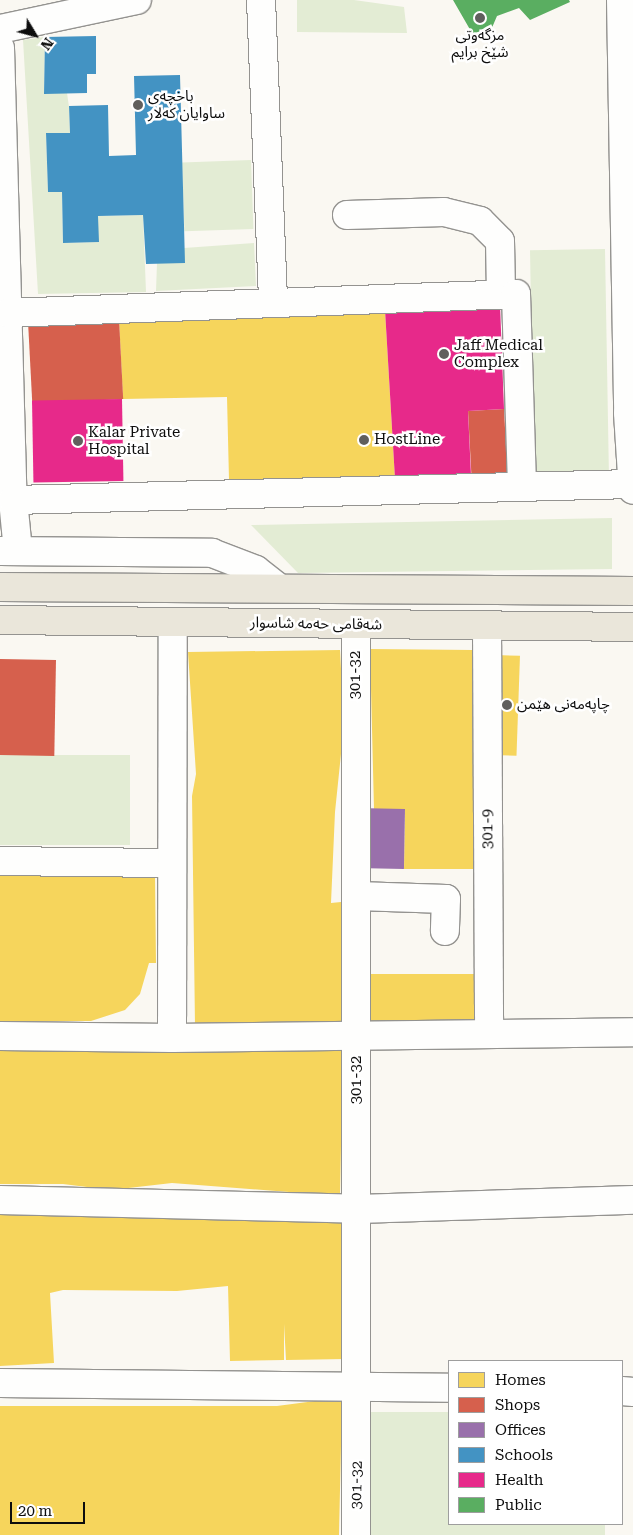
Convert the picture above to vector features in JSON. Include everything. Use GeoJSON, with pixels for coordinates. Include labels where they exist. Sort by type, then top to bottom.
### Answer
{"type":"FeatureCollection","features":[{"type":"Feature","properties":{"kind":"main road"},"geometry":{"type":"LineString","coordinates":[[0,587],[278,587],[633,591]]}},
{"type":"Feature","properties":{"kind":"main road"},"geometry":{"type":"LineString","coordinates":[[343,589],[335,607],[347,625]]}},
{"type":"Feature","properties":{"kind":"main road","name":"شەقامی حەمە شاسوار"},"geometry":{"type":"LineString","coordinates":[[0,620],[633,627]]}},
{"type":"Feature","properties":{"kind":"street"},"geometry":{"type":"LineString","coordinates":[[0,30],[137,0]]}},
{"type":"Feature","properties":{"kind":"street"},"geometry":{"type":"LineString","coordinates":[[262,0],[272,302]]}},
{"type":"Feature","properties":{"kind":"street"},"geometry":{"type":"LineString","coordinates":[[621,0],[633,490]]}},
{"type":"Feature","properties":{"kind":"street"},"geometry":{"type":"LineString","coordinates":[[1,56],[13,500],[9,551],[212,553],[256,570],[278,587]]}},
{"type":"Feature","properties":{"kind":"street"},"geometry":{"type":"LineString","coordinates":[[347,215],[444,212],[480,221],[500,241],[501,295]]}},
{"type":"Feature","properties":{"kind":"street"},"geometry":{"type":"LineString","coordinates":[[8,313],[516,294],[522,486]]}},
{"type":"Feature","properties":{"kind":"street"},"geometry":{"type":"LineString","coordinates":[[13,500],[633,484]]}},
{"type":"Feature","properties":{"kind":"street"},"geometry":{"type":"LineString","coordinates":[[172,1038],[173,623]]}},
{"type":"Feature","properties":{"kind":"street","name":"301-32"},"geometry":{"type":"LineString","coordinates":[[347,625],[357,896],[359,1386],[356,1535]]}},
{"type":"Feature","properties":{"kind":"street","name":"301-9"},"geometry":{"type":"LineString","coordinates":[[487,626],[489,1033]]}},
{"type":"Feature","properties":{"kind":"street"},"geometry":{"type":"LineString","coordinates":[[0,861],[172,863]]}},
{"type":"Feature","properties":{"kind":"street"},"geometry":{"type":"LineString","coordinates":[[357,896],[446,899],[444,931]]}},
{"type":"Feature","properties":{"kind":"street"},"geometry":{"type":"LineString","coordinates":[[0,1036],[172,1038],[357,1034],[633,1032]]}},
{"type":"Feature","properties":{"kind":"street"},"geometry":{"type":"LineString","coordinates":[[0,1200],[358,1209],[633,1200]]}},
{"type":"Feature","properties":{"kind":"street"},"geometry":{"type":"LineString","coordinates":[[0,1383],[448,1388]]}},
{"type":"Feature","properties":{"kind":"green space"},"geometry":{"type":"Polygon","coordinates":[[[297,0],[354,0],[404,7],[407,33],[297,32],[297,0]]]}},
{"type":"Feature","properties":{"kind":"green space"},"geometry":{"type":"Polygon","coordinates":[[[45,37],[44,93],[67,93],[69,107],[70,133],[46,134],[48,192],[62,192],[63,243],[98,242],[98,216],[143,215],[146,292],[38,294],[23,40],[45,37]]]}},
{"type":"Feature","properties":{"kind":"green space"},"geometry":{"type":"Polygon","coordinates":[[[251,160],[253,229],[184,231],[182,162],[251,160]]]}},
{"type":"Feature","properties":{"kind":"green space"},"geometry":{"type":"Polygon","coordinates":[[[254,243],[256,286],[156,291],[157,263],[184,248],[254,243]]]}},
{"type":"Feature","properties":{"kind":"green space"},"geometry":{"type":"Polygon","coordinates":[[[605,249],[609,473],[534,474],[530,250],[605,249]]]}},
{"type":"Feature","properties":{"kind":"green space"},"geometry":{"type":"Polygon","coordinates":[[[612,518],[612,569],[298,573],[251,525],[612,518]]]}},
{"type":"Feature","properties":{"kind":"green space"},"geometry":{"type":"Polygon","coordinates":[[[0,755],[130,755],[130,845],[0,845],[0,755]]]}},
{"type":"Feature","properties":{"kind":"green space"},"geometry":{"type":"Polygon","coordinates":[[[353,1412],[448,1412],[448,1525],[605,1525],[605,1535],[352,1535],[353,1412]]]}},
{"type":"Feature","properties":{"kind":"building: Homes"},"geometry":{"type":"Polygon","coordinates":[[[385,310],[395,479],[229,480],[227,397],[123,399],[119,319],[385,310]]]}},
{"type":"Feature","properties":{"kind":"building: Homes"},"geometry":{"type":"Polygon","coordinates":[[[370,649],[473,650],[477,869],[404,869],[405,809],[374,809],[370,649]]]}},
{"type":"Feature","properties":{"kind":"building: Homes"},"geometry":{"type":"Polygon","coordinates":[[[340,650],[344,725],[335,812],[331,903],[341,902],[342,1023],[195,1026],[192,796],[196,774],[188,652],[340,650]]]}},
{"type":"Feature","properties":{"kind":"building: Homes","name":"چاپەمەنی هێمن"},"geometry":{"type":"Polygon","coordinates":[[[495,655],[520,656],[516,756],[492,755],[495,655]]]}},
{"type":"Feature","properties":{"kind":"building: Homes"},"geometry":{"type":"Polygon","coordinates":[[[0,875],[155,875],[156,963],[149,963],[140,994],[125,1010],[91,1021],[0,1021],[0,875]]]}},
{"type":"Feature","properties":{"kind":"building: Homes"},"geometry":{"type":"Polygon","coordinates":[[[371,974],[478,974],[478,1022],[371,1022],[371,974]]]}},
{"type":"Feature","properties":{"kind":"building: Homes"},"geometry":{"type":"Polygon","coordinates":[[[343,1046],[340,1196],[172,1183],[111,1190],[63,1184],[0,1184],[0,1048],[343,1046]]]}},
{"type":"Feature","properties":{"kind":"building: Homes"},"geometry":{"type":"Polygon","coordinates":[[[0,1212],[341,1213],[346,1359],[286,1360],[284,1324],[284,1360],[230,1361],[228,1286],[177,1291],[63,1290],[50,1293],[54,1363],[0,1366],[0,1212]]]}},
{"type":"Feature","properties":{"kind":"building: Homes"},"geometry":{"type":"Polygon","coordinates":[[[315,1401],[342,1402],[339,1535],[0,1535],[0,1406],[277,1406],[315,1401]]]}},
{"type":"Feature","properties":{"kind":"building: Shops"},"geometry":{"type":"Polygon","coordinates":[[[119,319],[123,399],[32,404],[28,324],[119,319]]]}},
{"type":"Feature","properties":{"kind":"building: Shops"},"geometry":{"type":"Polygon","coordinates":[[[504,409],[507,473],[471,475],[468,411],[504,409]]]}},
{"type":"Feature","properties":{"kind":"building: Shops"},"geometry":{"type":"Polygon","coordinates":[[[0,659],[56,660],[54,756],[0,755],[0,659]]]}},
{"type":"Feature","properties":{"kind":"building: Offices"},"geometry":{"type":"Polygon","coordinates":[[[369,808],[405,809],[404,869],[368,868],[369,808]]]}},
{"type":"Feature","properties":{"kind":"building: Schools"},"geometry":{"type":"Polygon","coordinates":[[[96,36],[96,74],[87,74],[87,93],[44,94],[45,37],[96,36]]]}},
{"type":"Feature","properties":{"kind":"building: Schools"},"geometry":{"type":"Polygon","coordinates":[[[180,75],[185,263],[146,264],[143,215],[98,216],[99,242],[63,243],[62,192],[48,192],[46,133],[70,133],[69,106],[108,105],[109,156],[136,155],[134,76],[180,75]]]}},
{"type":"Feature","properties":{"kind":"building: Health","name":"Jaff Medical Complex"},"geometry":{"type":"Polygon","coordinates":[[[500,305],[504,409],[468,411],[471,475],[395,479],[385,310],[500,305]]]}},
{"type":"Feature","properties":{"kind":"building: Health","name":"Kalar Private Hospital"},"geometry":{"type":"Polygon","coordinates":[[[122,399],[123,481],[33,483],[32,401],[122,399]]]}},
{"type":"Feature","properties":{"kind":"building: Public","name":"مزگەوتی شێخ برایم"},"geometry":{"type":"Polygon","coordinates":[[[453,0],[569,0],[570,2],[530,20],[519,8],[497,16],[491,30],[472,33],[453,0]]]}},
{"type":"Feature","properties":{"kind":"place","name":"مزگەوتی شێخ برایم"},"geometry":{"type":"Point","coordinates":[480,18]}},
{"type":"Feature","properties":{"kind":"place","name":"باخچەی ساوایان کەلار"},"geometry":{"type":"Point","coordinates":[138,105]}},
{"type":"Feature","properties":{"kind":"place","name":"Jaff Medical Complex"},"geometry":{"type":"Point","coordinates":[444,354]}},
{"type":"Feature","properties":{"kind":"place","name":"HostLine"},"geometry":{"type":"Point","coordinates":[364,440]}},
{"type":"Feature","properties":{"kind":"place","name":"Kalar Private Hospital"},"geometry":{"type":"Point","coordinates":[78,441]}},
{"type":"Feature","properties":{"kind":"place","name":"چاپەمەنی هێمن"},"geometry":{"type":"Point","coordinates":[507,705]}}]}
